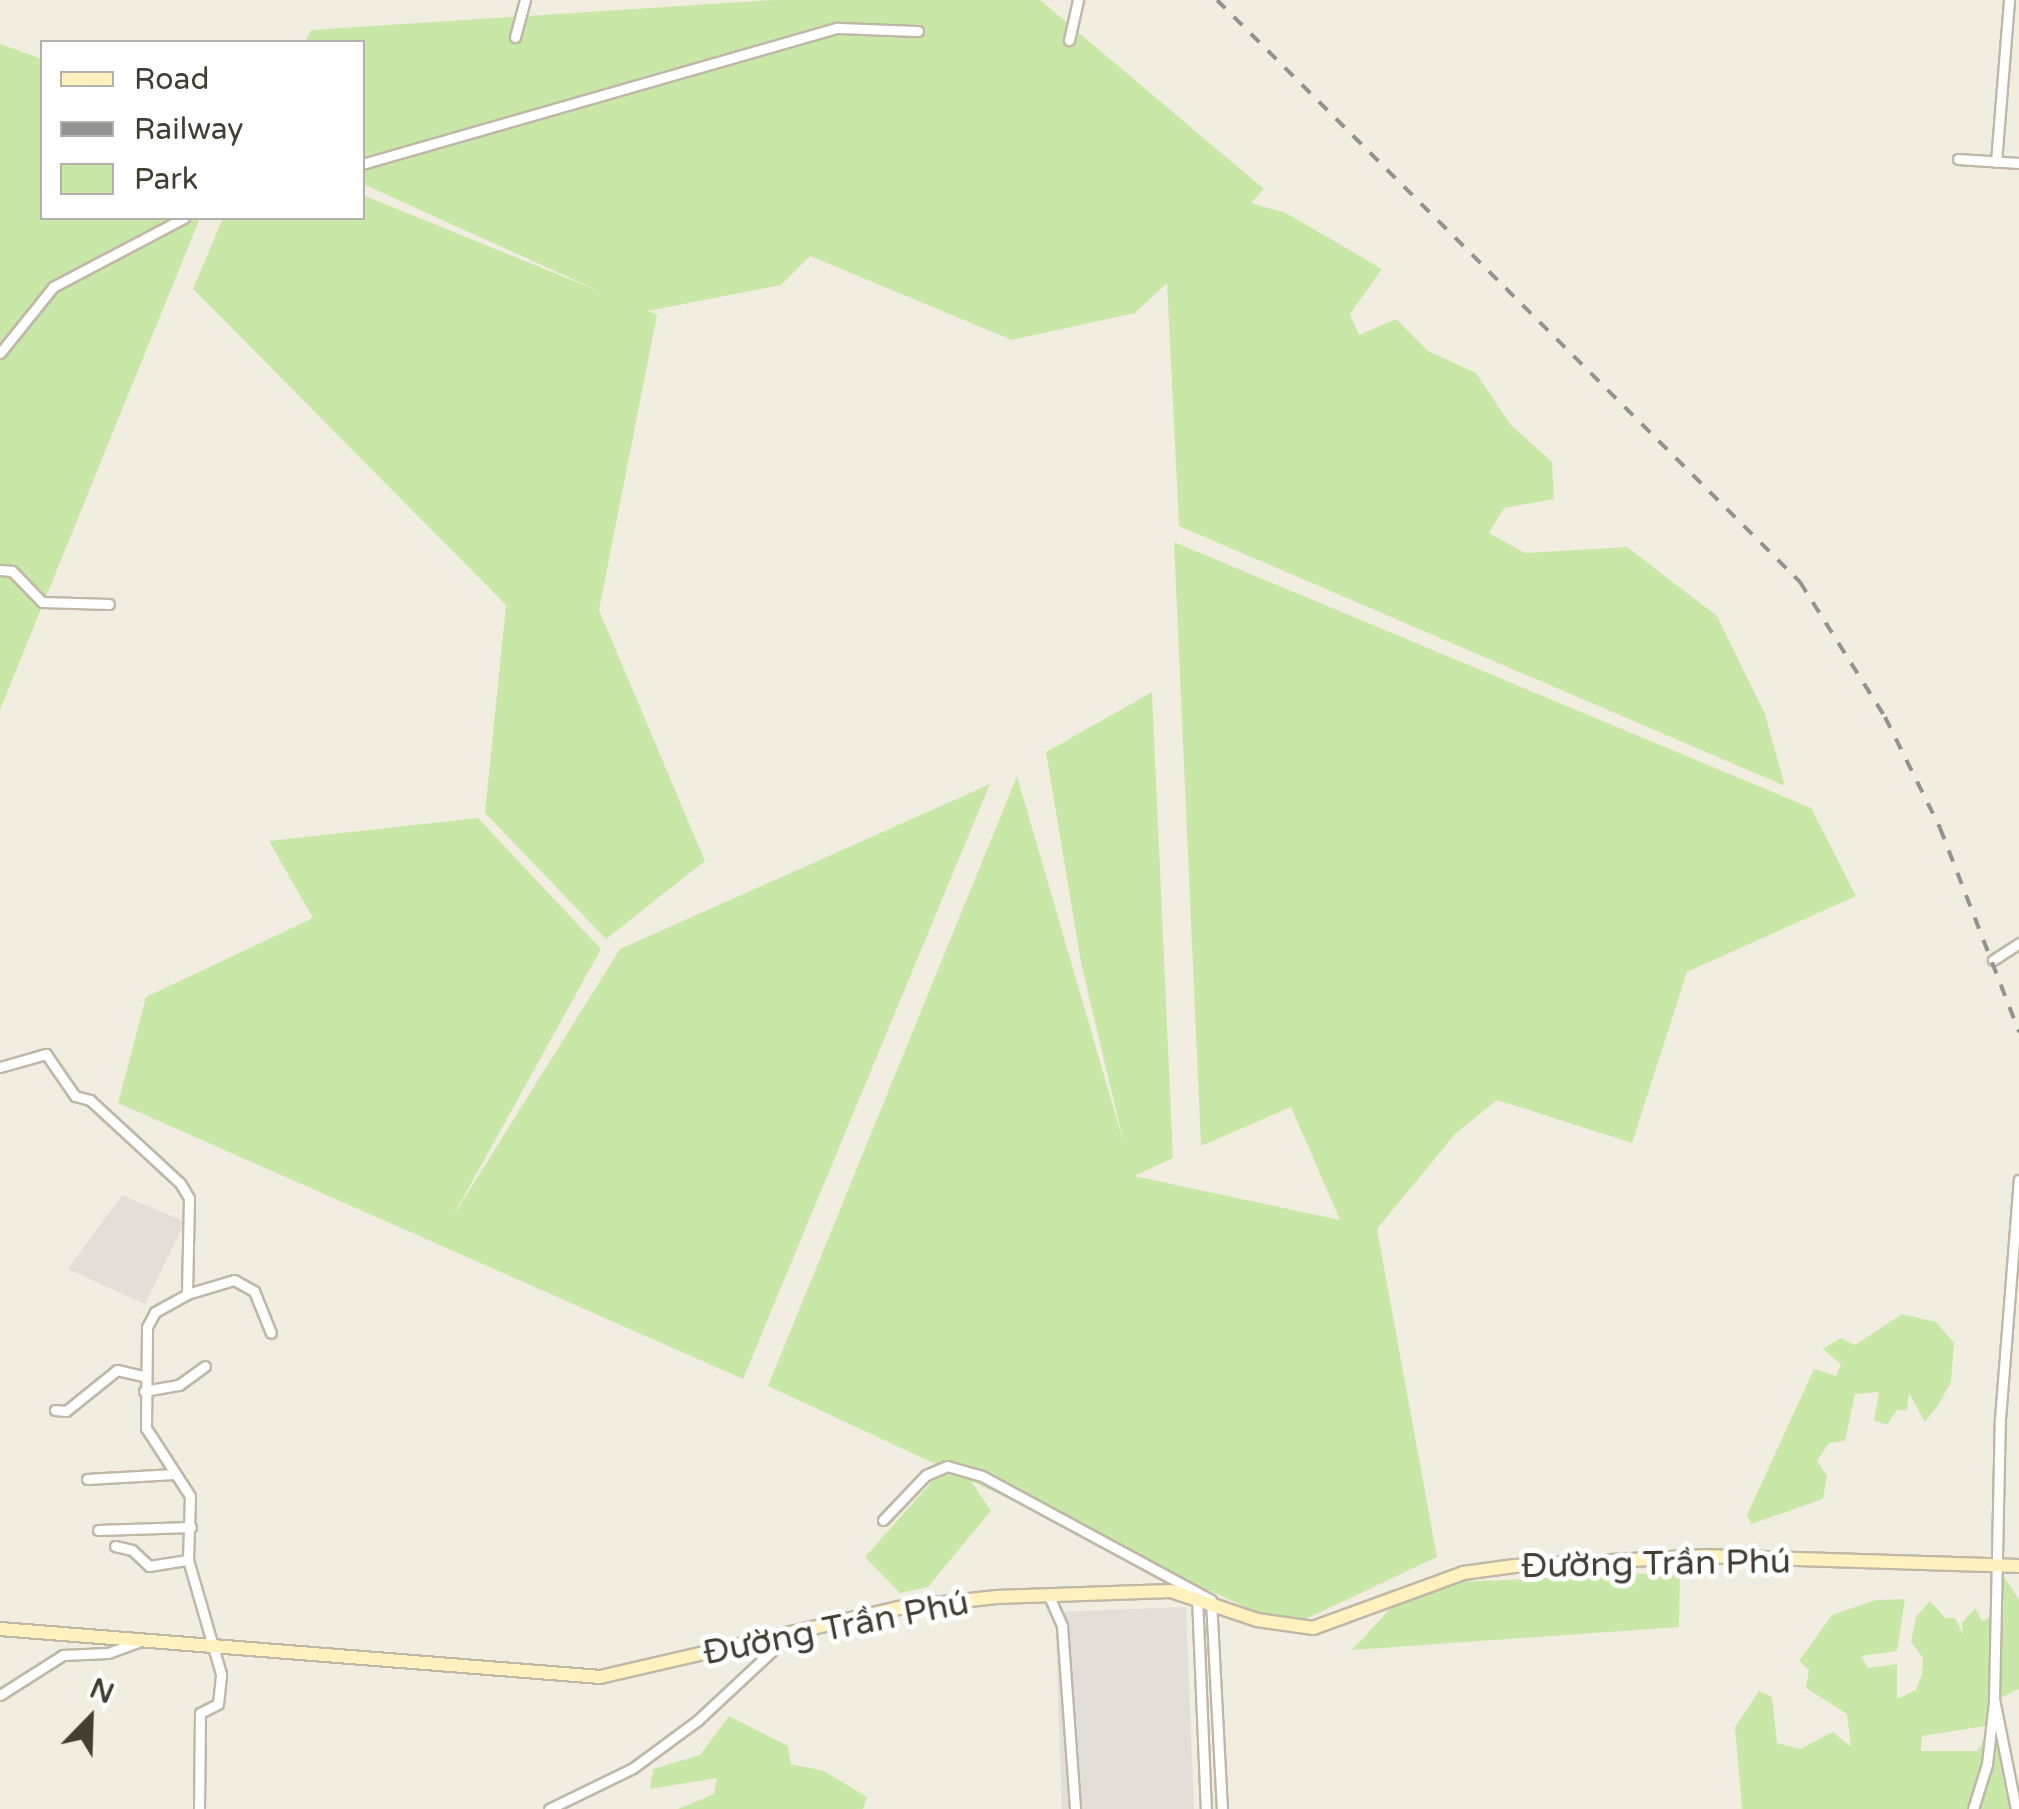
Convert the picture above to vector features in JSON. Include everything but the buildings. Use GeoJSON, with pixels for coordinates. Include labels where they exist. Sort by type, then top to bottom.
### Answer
{"type":"FeatureCollection","features":[{"type":"Feature","properties":{"kind":"main road","name":"Đường Trần Phú"},"geometry":{"type":"LineString","coordinates":[[0,1629],[600,1677],[898,1608],[1048,1594],[1204,1599],[1256,1620],[1313,1628],[1463,1573],[1515,1566],[1702,1556],[2019,1566]]}},
{"type":"Feature","properties":{"kind":"street"},"geometry":{"type":"LineString","coordinates":[[515,37],[526,0]]}},
{"type":"Feature","properties":{"kind":"street"},"geometry":{"type":"LineString","coordinates":[[1069,40],[1078,0]]}},
{"type":"Feature","properties":{"kind":"street"},"geometry":{"type":"LineString","coordinates":[[1996,162],[2008,0]]}},
{"type":"Feature","properties":{"kind":"street"},"geometry":{"type":"LineString","coordinates":[[365,163],[837,28],[918,31]]}},
{"type":"Feature","properties":{"kind":"street"},"geometry":{"type":"LineString","coordinates":[[1958,160],[2019,164]]}},
{"type":"Feature","properties":{"kind":"street"},"geometry":{"type":"LineString","coordinates":[[0,353],[53,288],[180,220]]}},
{"type":"Feature","properties":{"kind":"street"},"geometry":{"type":"LineString","coordinates":[[0,570],[12,571],[42,602],[109,604]]}},
{"type":"Feature","properties":{"kind":"street"},"geometry":{"type":"LineString","coordinates":[[1993,960],[2019,943]]}},
{"type":"Feature","properties":{"kind":"street"},"geometry":{"type":"LineString","coordinates":[[0,1067],[46,1054],[75,1096],[90,1100],[180,1184],[188,1198],[186,1294]]}},
{"type":"Feature","properties":{"kind":"street"},"geometry":{"type":"LineString","coordinates":[[1973,1809],[1987,1764],[1994,1699],[1995,1567],[2019,1180]]}},
{"type":"Feature","properties":{"kind":"street"},"geometry":{"type":"LineString","coordinates":[[199,1809],[200,1713],[218,1704],[221,1674],[188,1560],[190,1496],[149,1436],[143,1376],[150,1316],[186,1294],[243,1282],[262,1305],[271,1333]]}},
{"type":"Feature","properties":{"kind":"street"},"geometry":{"type":"LineString","coordinates":[[144,1391],[179,1385],[205,1366]]}},
{"type":"Feature","properties":{"kind":"street"},"geometry":{"type":"LineString","coordinates":[[56,1410],[66,1411],[117,1370],[143,1376]]}},
{"type":"Feature","properties":{"kind":"street"},"geometry":{"type":"LineString","coordinates":[[883,1520],[926,1475],[947,1466],[982,1476],[1204,1599]]}},
{"type":"Feature","properties":{"kind":"street"},"geometry":{"type":"LineString","coordinates":[[87,1479],[174,1474]]}},
{"type":"Feature","properties":{"kind":"street"},"geometry":{"type":"LineString","coordinates":[[98,1530],[191,1527]]}},
{"type":"Feature","properties":{"kind":"street"},"geometry":{"type":"LineString","coordinates":[[115,1546],[132,1550],[149,1566],[188,1560]]}},
{"type":"Feature","properties":{"kind":"street"},"geometry":{"type":"LineString","coordinates":[[1048,1594],[1062,1626],[1075,1809]]}},
{"type":"Feature","properties":{"kind":"street"},"geometry":{"type":"LineString","coordinates":[[1204,1599],[1206,1809]]}},
{"type":"Feature","properties":{"kind":"street"},"geometry":{"type":"LineString","coordinates":[[1204,1599],[1222,1809]]}},
{"type":"Feature","properties":{"kind":"street"},"geometry":{"type":"LineString","coordinates":[[549,1809],[646,1758],[698,1720],[788,1636]]}},
{"type":"Feature","properties":{"kind":"street"},"geometry":{"type":"LineString","coordinates":[[0,1695],[63,1655],[108,1653],[138,1642]]}},
{"type":"Feature","properties":{"kind":"street"},"geometry":{"type":"LineString","coordinates":[[1994,1699],[2016,1809]]}},
{"type":"Feature","properties":{"kind":"shaded area"},"geometry":{"type":"Polygon","coordinates":[[[122,1195],[185,1222],[145,1304],[68,1269],[122,1195]]]}},
{"type":"Feature","properties":{"kind":"shaded area"},"geometry":{"type":"Polygon","coordinates":[[[1186,1607],[1194,1809],[1062,1809],[1055,1612],[1186,1607]]]}},
{"type":"Feature","properties":{"kind":"green space"},"geometry":{"type":"Polygon","coordinates":[[[773,0],[1040,0],[1264,189],[1251,203],[1286,213],[1382,269],[1350,314],[1359,335],[1396,319],[1428,351],[1476,373],[1510,424],[1552,462],[1554,499],[1504,508],[1489,533],[1525,553],[1627,547],[1717,616],[1765,714],[1785,786],[1179,526],[1167,283],[1135,313],[1012,340],[810,256],[781,285],[648,311],[657,315],[599,610],[705,861],[606,939],[485,813],[506,605],[193,289],[222,220],[365,220],[365,196],[601,292],[365,185],[365,40],[306,40],[311,30],[773,0]]]}},
{"type":"Feature","properties":{"kind":"green space"},"geometry":{"type":"Polygon","coordinates":[[[0,44],[40,58],[40,220],[199,220],[0,710],[0,44]]]}},
{"type":"Feature","properties":{"kind":"green space"},"geometry":{"type":"Polygon","coordinates":[[[1174,542],[1811,808],[1856,896],[1687,972],[1632,1143],[1497,1100],[1455,1134],[1377,1229],[1437,1557],[1289,1627],[971,1481],[991,1511],[928,1587],[900,1593],[865,1557],[944,1468],[768,1386],[1017,776],[1124,1144],[1081,963],[1046,752],[1152,692],[1173,1158],[1134,1176],[1340,1220],[1291,1107],[1201,1146],[1174,542]]]}},
{"type":"Feature","properties":{"kind":"green space"},"geometry":{"type":"Polygon","coordinates":[[[990,784],[743,1379],[118,1103],[146,997],[313,918],[269,841],[478,818],[601,949],[452,1218],[620,949],[990,784]]]}},
{"type":"Feature","properties":{"kind":"green space"},"geometry":{"type":"Polygon","coordinates":[[[1902,1314],[1936,1322],[1954,1343],[1951,1382],[1938,1405],[1925,1422],[1909,1393],[1907,1410],[1897,1410],[1887,1425],[1874,1420],[1879,1392],[1855,1394],[1845,1441],[1829,1443],[1817,1461],[1827,1476],[1823,1499],[1751,1524],[1747,1515],[1814,1369],[1836,1376],[1841,1364],[1823,1349],[1841,1338],[1855,1345],[1902,1314]]]}},
{"type":"Feature","properties":{"kind":"green space"},"geometry":{"type":"Polygon","coordinates":[[[1680,1572],[1679,1627],[1352,1650],[1413,1584],[1680,1572]]]}},
{"type":"Feature","properties":{"kind":"green space"},"geometry":{"type":"Polygon","coordinates":[[[2003,1575],[2019,1600],[2019,1689],[1992,1702],[1985,1726],[1922,1736],[1921,1751],[1978,1751],[1999,1710],[2019,1809],[1742,1809],[1735,1727],[1759,1691],[1772,1697],[1777,1743],[1800,1749],[1833,1732],[1851,1747],[1847,1714],[1806,1688],[1809,1670],[1799,1661],[1832,1615],[1876,1600],[1905,1599],[1897,1651],[1861,1656],[1868,1668],[1897,1664],[1897,1699],[1916,1690],[1922,1674],[1923,1658],[1911,1642],[1916,1617],[1930,1601],[1945,1618],[1955,1618],[1963,1634],[1962,1623],[1975,1608],[1982,1621],[1992,1616],[1993,1583],[2003,1575]]]}},
{"type":"Feature","properties":{"kind":"green space"},"geometry":{"type":"Polygon","coordinates":[[[729,1716],[788,1746],[791,1764],[824,1771],[867,1797],[863,1809],[678,1809],[714,1794],[717,1778],[650,1789],[653,1769],[700,1755],[729,1716]]]}},
{"type":"Feature","properties":{"kind":"railway"},"geometry":{"type":"LineString","coordinates":[[1217,0],[1800,582],[1885,717],[1940,828],[2019,1032]]}}]}
